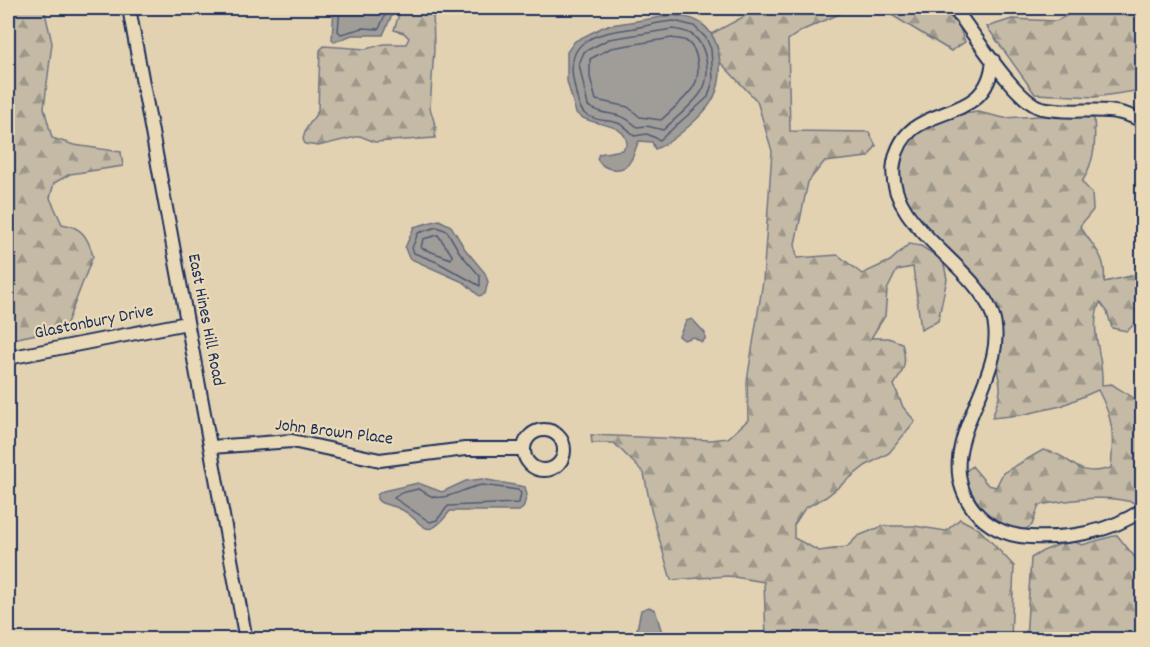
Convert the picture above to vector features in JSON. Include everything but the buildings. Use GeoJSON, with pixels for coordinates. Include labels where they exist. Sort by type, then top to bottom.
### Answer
{"type":"FeatureCollection","features":[{"type":"Feature","properties":{"kind":"street","name":"East Hines Hill Road"},"geometry":{"type":"LineString","coordinates":[[129,8],[246,639]]}},
{"type":"Feature","properties":{"kind":"street"},"geometry":{"type":"LineString","coordinates":[[954,8],[1007,80],[1036,106],[1061,110],[1110,110],[1143,120]]}},
{"type":"Feature","properties":{"kind":"street"},"geometry":{"type":"LineString","coordinates":[[993,60],[992,75],[981,94],[963,107],[934,115],[922,123],[903,141],[894,163],[894,186],[902,204],[978,289],[993,318],[994,352],[958,456],[961,485],[979,515],[1000,531],[1017,535],[1040,537],[1103,529],[1119,525],[1143,510]]}},
{"type":"Feature","properties":{"kind":"street","name":"Glastonbury Drive"},"geometry":{"type":"LineString","coordinates":[[8,357],[187,324]]}},
{"type":"Feature","properties":{"kind":"street","name":"John Brown Place"},"geometry":{"type":"LineString","coordinates":[[211,447],[292,441],[380,460],[465,450],[524,449]]}},
{"type":"Feature","properties":{"kind":"green space"},"geometry":{"type":"Polygon","coordinates":[[[8,8],[44,8],[52,43],[44,108],[52,138],[74,145],[121,152],[123,166],[70,174],[54,183],[50,198],[62,224],[69,225],[83,234],[93,256],[65,328],[8,340],[8,8]]]}},
{"type":"Feature","properties":{"kind":"green space"},"geometry":{"type":"Polygon","coordinates":[[[401,8],[433,8],[434,49],[430,108],[436,128],[435,138],[375,142],[360,136],[318,146],[305,144],[303,139],[306,129],[318,111],[320,50],[324,46],[366,49],[384,44],[406,44],[409,38],[404,33],[394,30],[401,8]]]}},
{"type":"Feature","properties":{"kind":"green space"},"geometry":{"type":"Polygon","coordinates":[[[748,8],[865,8],[844,12],[803,30],[788,40],[790,131],[869,132],[876,146],[868,157],[824,162],[808,182],[795,244],[797,258],[838,255],[862,274],[890,261],[909,244],[921,246],[943,260],[947,279],[938,321],[921,330],[913,267],[897,270],[887,290],[885,316],[871,338],[888,338],[902,343],[904,365],[894,385],[903,407],[915,421],[889,453],[865,466],[826,497],[805,508],[794,525],[794,538],[819,551],[847,547],[858,536],[883,526],[914,526],[946,531],[960,519],[979,529],[1014,566],[1011,639],[766,639],[764,582],[728,576],[671,580],[651,510],[644,473],[614,443],[592,443],[591,435],[710,440],[728,438],[748,420],[747,381],[763,281],[772,151],[757,101],[719,61],[717,46],[711,34],[745,16],[748,8]]]}},
{"type":"Feature","properties":{"kind":"green space"},"geometry":{"type":"Polygon","coordinates":[[[865,8],[941,8],[959,26],[965,42],[951,51],[890,14],[865,8]]]}},
{"type":"Feature","properties":{"kind":"green space"},"geometry":{"type":"Polygon","coordinates":[[[1076,11],[1142,14],[1142,99],[1135,91],[1095,97],[1035,94],[987,27],[1012,19],[1056,21],[1076,11]]]}},
{"type":"Feature","properties":{"kind":"green space"},"geometry":{"type":"Polygon","coordinates":[[[978,112],[1004,118],[1057,115],[1094,118],[1094,151],[1082,182],[1092,193],[1093,210],[1080,226],[1101,258],[1104,282],[1135,275],[1142,253],[1142,317],[1127,331],[1112,328],[1107,311],[1100,302],[1096,323],[1102,385],[1112,384],[1142,406],[1142,502],[1139,504],[1101,498],[1039,505],[1032,525],[1023,531],[994,522],[977,502],[968,486],[964,473],[972,466],[988,485],[996,487],[1003,473],[1043,450],[1054,453],[1088,471],[1111,468],[1112,446],[1110,419],[1098,390],[1061,406],[1021,415],[992,418],[1000,391],[997,367],[1000,339],[998,313],[991,297],[978,281],[925,227],[910,207],[900,187],[898,166],[906,145],[920,131],[938,121],[978,112]]]}},
{"type":"Feature","properties":{"kind":"green space"},"geometry":{"type":"Polygon","coordinates":[[[1117,535],[1142,566],[1142,639],[1026,640],[1031,558],[1070,540],[1082,545],[1117,535]]]}},
{"type":"Feature","properties":{"kind":"water"},"geometry":{"type":"Polygon","coordinates":[[[334,8],[395,8],[383,35],[352,35],[334,42],[332,39],[334,8]]]}},
{"type":"Feature","properties":{"kind":"water"},"geometry":{"type":"Polygon","coordinates":[[[674,15],[695,20],[712,35],[720,66],[720,77],[714,97],[697,119],[670,141],[655,149],[652,142],[639,141],[632,158],[624,167],[614,169],[604,166],[597,159],[599,154],[622,150],[627,144],[625,136],[614,128],[582,118],[576,113],[567,81],[567,52],[575,41],[605,26],[674,15]]]}},
{"type":"Feature","properties":{"kind":"water"},"geometry":{"type":"Polygon","coordinates":[[[439,220],[451,226],[465,249],[485,273],[488,282],[485,294],[479,296],[465,283],[409,258],[405,248],[414,227],[439,220]]]}},
{"type":"Feature","properties":{"kind":"water"},"geometry":{"type":"Polygon","coordinates":[[[692,319],[705,333],[705,339],[702,342],[693,337],[684,340],[679,336],[686,321],[692,319]]]}},
{"type":"Feature","properties":{"kind":"water"},"geometry":{"type":"Polygon","coordinates":[[[482,479],[525,487],[527,495],[523,508],[519,511],[450,511],[441,522],[429,529],[407,512],[381,503],[377,499],[377,495],[383,491],[418,483],[442,492],[466,481],[482,479]]]}},
{"type":"Feature","properties":{"kind":"water"},"geometry":{"type":"Polygon","coordinates":[[[649,607],[655,610],[664,639],[635,639],[641,610],[649,607]]]}}]}
